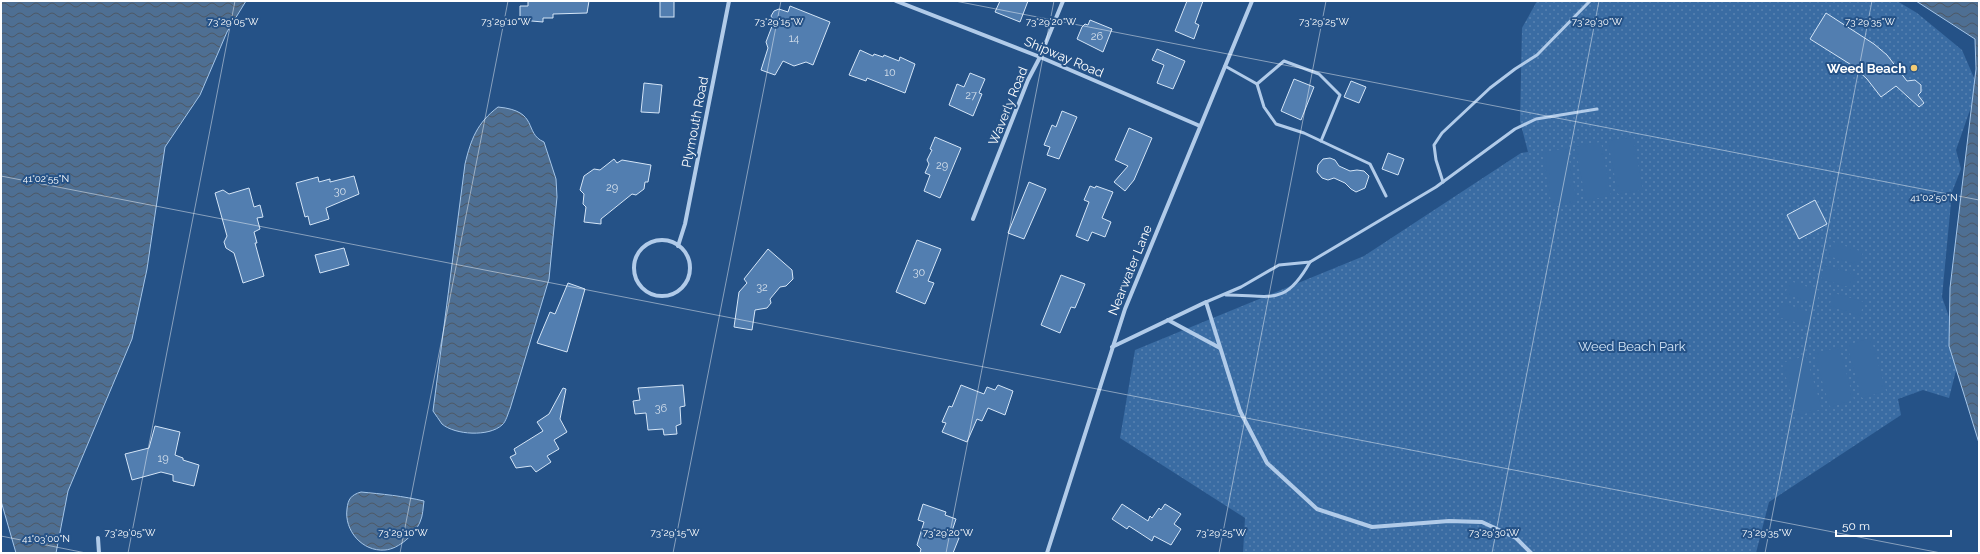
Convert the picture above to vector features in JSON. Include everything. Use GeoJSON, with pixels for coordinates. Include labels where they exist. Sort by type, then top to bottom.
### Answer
{"type":"FeatureCollection","features":[{"type":"Feature","properties":{"kind":"street","name":"Plymouth Road"},"geometry":{"type":"LineString","coordinates":[[678,246],[685,224],[728,1]]}},
{"type":"Feature","properties":{"kind":"street","name":"Shipway Road"},"geometry":{"type":"LineString","coordinates":[[896,1],[1040,57],[1200,126]]}},
{"type":"Feature","properties":{"kind":"street","name":"Waverly Road"},"geometry":{"type":"LineString","coordinates":[[973,219],[1028,80],[1040,57],[1063,1]]}},
{"type":"Feature","properties":{"kind":"street","name":"Nearwater Lane"},"geometry":{"type":"LineString","coordinates":[[1047,553],[1124,309],[1252,1]]}},
{"type":"Feature","properties":{"kind":"street"},"geometry":{"type":"LineString","coordinates":[[658,241],[669,241],[678,246],[686,254],[690,264],[690,274],[685,285],[677,292],[667,296],[656,296],[646,291],[639,283],[635,273],[635,262],[640,252],[647,245],[658,241]]}},
{"type":"Feature","properties":{"kind":"street"},"geometry":{"type":"LineString","coordinates":[[1112,347],[1206,302],[1240,411],[1268,463],[1317,508],[1372,527],[1449,521],[1482,522],[1516,538],[1531,553]]}},
{"type":"Feature","properties":{"kind":"street"},"geometry":{"type":"LineString","coordinates":[[1168,320],[1220,348]]}},
{"type":"Feature","properties":{"kind":"street"},"geometry":{"type":"LineString","coordinates":[[98,538],[99,553]]}},
{"type":"Feature","properties":{"kind":"lane"},"geometry":{"type":"LineString","coordinates":[[1443,182],[1436,160],[1434,145],[1442,133],[1490,88],[1537,55],[1590,1]]}},
{"type":"Feature","properties":{"kind":"lane"},"geometry":{"type":"LineString","coordinates":[[1257,84],[1284,61],[1319,74],[1340,95],[1321,141]]}},
{"type":"Feature","properties":{"kind":"lane"},"geometry":{"type":"LineString","coordinates":[[1224,66],[1257,84],[1264,107],[1276,124],[1321,141],[1370,164],[1386,196]]}},
{"type":"Feature","properties":{"kind":"lane"},"geometry":{"type":"LineString","coordinates":[[1206,302],[1226,295],[1279,264],[1310,262],[1443,182],[1515,130],[1536,119],[1598,109]]}},
{"type":"Feature","properties":{"kind":"lane"},"geometry":{"type":"LineString","coordinates":[[1226,295],[1270,298],[1282,294],[1292,289],[1301,278],[1310,262]]}},
{"type":"Feature","properties":{"kind":"green space","name":"Weed Beach Park"},"geometry":{"type":"Polygon","coordinates":[[[1537,1],[1897,1],[1917,13],[1962,50],[1978,87],[1956,150],[1961,169],[1952,192],[1942,297],[1961,351],[1949,398],[1923,390],[1898,399],[1901,415],[1769,502],[1756,553],[1243,553],[1245,518],[1120,438],[1135,350],[1364,256],[1521,153],[1528,152],[1520,121],[1522,28],[1537,1]]]}},
{"type":"Feature","properties":{"kind":"green space"},"geometry":{"type":"Polygon","coordinates":[[[1633,136],[1643,190],[1618,194],[1608,141],[1633,136]]]}},
{"type":"Feature","properties":{"kind":"green space"},"geometry":{"type":"Polygon","coordinates":[[[1601,142],[1611,196],[1586,200],[1575,146],[1601,142]]]}},
{"type":"Feature","properties":{"kind":"green space"},"geometry":{"type":"Polygon","coordinates":[[[1567,148],[1577,202],[1552,207],[1542,153],[1567,148]]]}},
{"type":"Feature","properties":{"kind":"green space"},"geometry":{"type":"Polygon","coordinates":[[[1833,242],[1863,252],[1859,265],[1828,256],[1833,242]]]}},
{"type":"Feature","properties":{"kind":"green space"},"geometry":{"type":"Polygon","coordinates":[[[1825,265],[1856,275],[1852,288],[1821,279],[1825,265]]]}},
{"type":"Feature","properties":{"kind":"green space"},"geometry":{"type":"Polygon","coordinates":[[[1790,281],[1820,291],[1816,304],[1785,294],[1790,281]]]}},
{"type":"Feature","properties":{"kind":"green space"},"geometry":{"type":"Polygon","coordinates":[[[1834,293],[1864,302],[1860,316],[1829,306],[1834,293]]]}},
{"type":"Feature","properties":{"kind":"green space"},"geometry":{"type":"Polygon","coordinates":[[[1782,303],[1813,313],[1809,326],[1778,317],[1782,303]]]}},
{"type":"Feature","properties":{"kind":"green space"},"geometry":{"type":"Polygon","coordinates":[[[1871,338],[1886,391],[1862,398],[1847,345],[1871,338]]]}},
{"type":"Feature","properties":{"kind":"green space"},"geometry":{"type":"Polygon","coordinates":[[[1839,347],[1854,400],[1830,407],[1814,354],[1839,347]]]}},
{"type":"Feature","properties":{"kind":"green space"},"geometry":{"type":"Polygon","coordinates":[[[1806,356],[1822,409],[1797,416],[1782,363],[1806,356]]]}},
{"type":"Feature","properties":{"kind":"water"},"geometry":{"type":"Polygon","coordinates":[[[1,1],[246,1],[227,32],[200,95],[165,147],[147,269],[132,339],[68,491],[56,553],[16,553],[1,501],[1,1]]]}},
{"type":"Feature","properties":{"kind":"water"},"geometry":{"type":"Polygon","coordinates":[[[1916,1],[1979,1],[1979,443],[1949,346],[1950,288],[1976,69],[1975,39],[1916,1]]]}},
{"type":"Feature","properties":{"kind":"water"},"geometry":{"type":"Polygon","coordinates":[[[498,107],[511,109],[520,113],[525,117],[538,138],[544,142],[556,179],[557,197],[549,279],[510,409],[505,422],[496,429],[481,433],[472,433],[448,428],[442,424],[433,411],[465,164],[473,139],[480,125],[498,107]]]}},
{"type":"Feature","properties":{"kind":"water"},"geometry":{"type":"Polygon","coordinates":[[[361,492],[400,496],[424,501],[422,517],[418,527],[401,544],[390,549],[377,550],[362,543],[352,532],[348,525],[347,517],[347,506],[349,500],[352,496],[361,492]]]}},
{"type":"Feature","properties":{"kind":"building"},"geometry":{"type":"Polygon","coordinates":[[[528,1],[589,1],[587,13],[553,14],[553,18],[543,18],[543,22],[520,20],[520,6],[528,6],[528,1]]]}},
{"type":"Feature","properties":{"kind":"building"},"geometry":{"type":"Polygon","coordinates":[[[660,1],[674,1],[674,17],[660,17],[660,1]]]}},
{"type":"Feature","properties":{"kind":"building"},"geometry":{"type":"Polygon","coordinates":[[[1000,1],[1028,1],[1020,22],[995,12],[1000,1]]]}},
{"type":"Feature","properties":{"kind":"building"},"geometry":{"type":"Polygon","coordinates":[[[1187,1],[1203,1],[1195,23],[1199,25],[1194,39],[1175,31],[1187,1]]]}},
{"type":"Feature","properties":{"kind":"building"},"geometry":{"type":"Polygon","coordinates":[[[790,6],[830,22],[813,65],[806,62],[794,66],[783,61],[775,75],[761,70],[768,48],[766,42],[774,21],[771,16],[774,11],[779,9],[788,12],[790,6]]]}},
{"type":"Feature","properties":{"kind":"building"},"geometry":{"type":"Polygon","coordinates":[[[1826,13],[1874,44],[1887,55],[1907,81],[1915,80],[1921,85],[1921,92],[1918,95],[1924,103],[1919,107],[1896,86],[1881,97],[1867,79],[1853,66],[1810,39],[1826,13]]]}},
{"type":"Feature","properties":{"kind":"building"},"geometry":{"type":"Polygon","coordinates":[[[1090,20],[1112,29],[1103,52],[1077,39],[1082,27],[1085,24],[1088,25],[1090,20]]]}},
{"type":"Feature","properties":{"kind":"building"},"geometry":{"type":"Polygon","coordinates":[[[1157,49],[1185,61],[1173,89],[1157,83],[1164,65],[1152,60],[1157,49]]]}},
{"type":"Feature","properties":{"kind":"building"},"geometry":{"type":"Polygon","coordinates":[[[860,50],[873,56],[874,54],[883,57],[884,55],[899,61],[900,57],[915,64],[905,93],[867,78],[866,81],[849,75],[860,50]]]}},
{"type":"Feature","properties":{"kind":"building"},"geometry":{"type":"Polygon","coordinates":[[[970,73],[985,79],[979,93],[982,94],[973,116],[949,105],[957,84],[964,87],[970,73]]]}},
{"type":"Feature","properties":{"kind":"building"},"geometry":{"type":"Polygon","coordinates":[[[1294,79],[1314,87],[1301,120],[1281,111],[1294,79]]]}},
{"type":"Feature","properties":{"kind":"building"},"geometry":{"type":"Polygon","coordinates":[[[1351,81],[1366,87],[1359,103],[1344,97],[1351,81]]]}},
{"type":"Feature","properties":{"kind":"building"},"geometry":{"type":"Polygon","coordinates":[[[644,83],[662,85],[659,113],[641,112],[644,83]]]}},
{"type":"Feature","properties":{"kind":"building"},"geometry":{"type":"Polygon","coordinates":[[[1062,111],[1077,117],[1059,159],[1047,155],[1050,147],[1044,145],[1052,125],[1056,127],[1062,111]]]}},
{"type":"Feature","properties":{"kind":"building"},"geometry":{"type":"Polygon","coordinates":[[[1129,128],[1152,138],[1134,180],[1125,191],[1114,182],[1128,166],[1115,160],[1129,128]]]}},
{"type":"Feature","properties":{"kind":"building"},"geometry":{"type":"Polygon","coordinates":[[[935,137],[961,148],[940,198],[924,191],[930,175],[925,173],[929,164],[927,160],[932,150],[930,149],[935,137]]]}},
{"type":"Feature","properties":{"kind":"building"},"geometry":{"type":"Polygon","coordinates":[[[1388,153],[1404,159],[1398,175],[1382,169],[1388,153]]]}},
{"type":"Feature","properties":{"kind":"building"},"geometry":{"type":"Polygon","coordinates":[[[1330,158],[1335,160],[1339,166],[1350,171],[1364,171],[1369,176],[1365,188],[1356,192],[1345,183],[1334,178],[1328,180],[1322,178],[1317,172],[1318,165],[1323,159],[1330,158]]]}},
{"type":"Feature","properties":{"kind":"building"},"geometry":{"type":"Polygon","coordinates":[[[614,159],[617,163],[622,160],[651,165],[648,182],[645,182],[644,189],[636,195],[632,194],[601,219],[601,224],[584,222],[586,207],[583,204],[584,194],[580,190],[584,176],[594,169],[600,170],[614,159]]]}},
{"type":"Feature","properties":{"kind":"building"},"geometry":{"type":"Polygon","coordinates":[[[354,176],[359,194],[326,208],[329,219],[310,225],[308,216],[305,217],[296,183],[318,177],[319,182],[330,179],[330,182],[354,176]]]}},
{"type":"Feature","properties":{"kind":"building"},"geometry":{"type":"Polygon","coordinates":[[[1029,182],[1046,189],[1024,239],[1008,233],[1029,182]]]}},
{"type":"Feature","properties":{"kind":"building"},"geometry":{"type":"Polygon","coordinates":[[[1090,186],[1095,188],[1096,186],[1113,192],[1102,218],[1111,222],[1105,237],[1092,232],[1088,241],[1076,236],[1089,202],[1084,200],[1090,186]]]}},
{"type":"Feature","properties":{"kind":"building"},"geometry":{"type":"Polygon","coordinates":[[[249,188],[254,207],[260,205],[263,217],[257,218],[260,229],[254,232],[257,243],[255,243],[264,276],[243,283],[234,253],[226,248],[224,242],[227,236],[215,193],[223,190],[229,194],[249,188]]]}},
{"type":"Feature","properties":{"kind":"building"},"geometry":{"type":"Polygon","coordinates":[[[1815,200],[1827,224],[1799,239],[1787,215],[1815,200]]]}},
{"type":"Feature","properties":{"kind":"building"},"geometry":{"type":"Polygon","coordinates":[[[917,240],[941,249],[928,281],[934,283],[925,304],[896,292],[917,240]]]}},
{"type":"Feature","properties":{"kind":"building"},"geometry":{"type":"Polygon","coordinates":[[[344,248],[349,265],[320,273],[315,255],[344,248]]]}},
{"type":"Feature","properties":{"kind":"building"},"geometry":{"type":"Polygon","coordinates":[[[768,249],[792,270],[793,279],[786,286],[780,287],[770,299],[771,303],[767,308],[755,310],[752,330],[734,327],[739,292],[747,283],[744,279],[768,249]]]}},
{"type":"Feature","properties":{"kind":"building"},"geometry":{"type":"Polygon","coordinates":[[[1061,275],[1085,284],[1075,308],[1071,307],[1060,333],[1041,325],[1061,275]]]}},
{"type":"Feature","properties":{"kind":"building"},"geometry":{"type":"Polygon","coordinates":[[[568,283],[585,289],[567,352],[537,343],[550,312],[555,314],[568,283]]]}},
{"type":"Feature","properties":{"kind":"building"},"geometry":{"type":"Polygon","coordinates":[[[683,385],[685,406],[680,407],[681,424],[676,426],[677,434],[664,435],[663,429],[648,430],[646,413],[635,414],[633,401],[640,400],[638,388],[683,385]]]}},
{"type":"Feature","properties":{"kind":"building"},"geometry":{"type":"Polygon","coordinates":[[[961,385],[984,394],[987,387],[995,390],[998,385],[1013,391],[1005,415],[988,408],[982,421],[977,419],[967,442],[942,432],[946,423],[942,422],[949,406],[952,407],[961,385]]]}},
{"type":"Feature","properties":{"kind":"building"},"geometry":{"type":"Polygon","coordinates":[[[563,388],[566,389],[560,419],[567,432],[554,440],[559,449],[547,456],[551,462],[536,472],[531,466],[516,468],[510,457],[516,454],[514,449],[543,431],[537,422],[549,414],[563,388]]]}},
{"type":"Feature","properties":{"kind":"building"},"geometry":{"type":"Polygon","coordinates":[[[155,426],[180,432],[175,455],[183,458],[183,460],[199,465],[194,486],[173,481],[173,475],[161,472],[132,480],[125,454],[149,448],[155,426]]]}},
{"type":"Feature","properties":{"kind":"building"},"geometry":{"type":"Polygon","coordinates":[[[923,504],[946,512],[945,515],[956,519],[951,534],[959,538],[953,553],[920,553],[921,549],[917,545],[924,522],[918,520],[923,504]]]}},
{"type":"Feature","properties":{"kind":"building"},"geometry":{"type":"Polygon","coordinates":[[[1122,504],[1148,521],[1150,516],[1152,518],[1159,508],[1161,510],[1165,504],[1181,514],[1174,524],[1181,529],[1171,545],[1154,536],[1152,541],[1129,526],[1127,529],[1112,519],[1122,504]]]}},
{"type":"Feature","properties":{"kind":"place","name":"Weed Beach"},"geometry":{"type":"Point","coordinates":[1914,68]}}]}
